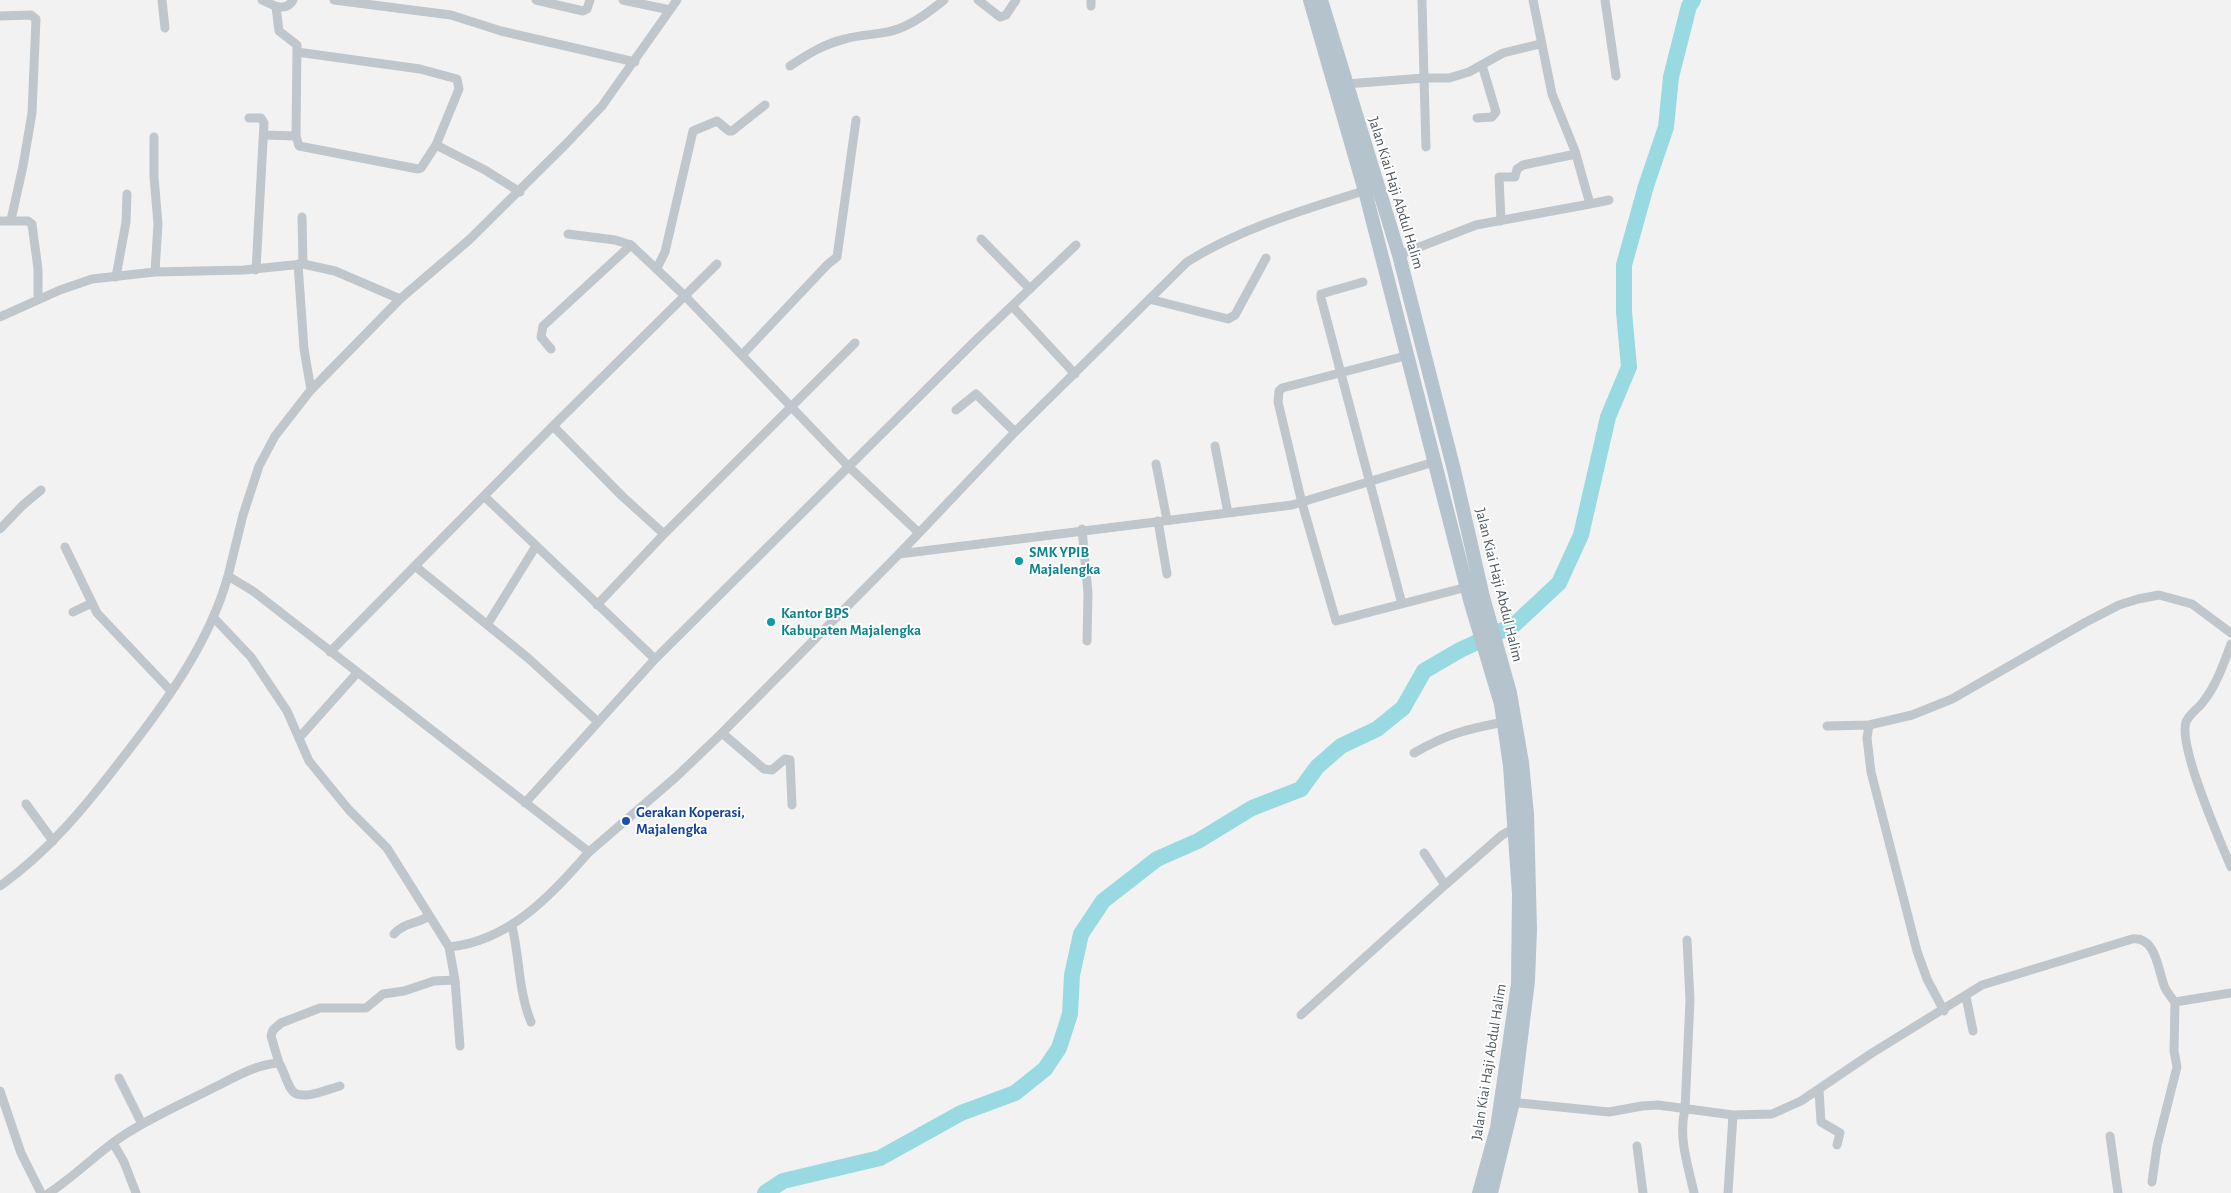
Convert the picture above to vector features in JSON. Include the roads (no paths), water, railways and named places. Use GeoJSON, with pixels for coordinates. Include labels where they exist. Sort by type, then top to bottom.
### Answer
{"type":"FeatureCollection","features":[{"type":"Feature","properties":{"kind":"main road","name":"Jalan Kiai Haji Abdul Halim"},"geometry":{"type":"LineString","coordinates":[[1310,0],[1371,189],[1398,255],[1454,470],[1474,595]]}},
{"type":"Feature","properties":{"kind":"main road","name":"Jalan Kiai Haji Abdul Halim"},"geometry":{"type":"LineString","coordinates":[[1321,0],[1346,84],[1434,462],[1497,668],[1522,763],[1527,814],[1530,930],[1528,982],[1491,1193]]}},
{"type":"Feature","properties":{"kind":"main road","name":"Jalan Kiai Haji Abdul Halim"},"geometry":{"type":"LineString","coordinates":[[1479,1193],[1497,1128],[1507,1101],[1518,984],[1519,894],[1515,828],[1510,766],[1497,668]]}},
{"type":"Feature","properties":{"kind":"street"},"geometry":{"type":"LineString","coordinates":[[162,0],[165,28]]}},
{"type":"Feature","properties":{"kind":"street"},"geometry":{"type":"LineString","coordinates":[[262,0],[276,7],[286,6],[293,0]]}},
{"type":"Feature","properties":{"kind":"street"},"geometry":{"type":"LineString","coordinates":[[334,0],[451,15],[501,31],[635,62]]}},
{"type":"Feature","properties":{"kind":"street"},"geometry":{"type":"LineString","coordinates":[[536,0],[583,11],[590,0]]}},
{"type":"Feature","properties":{"kind":"street"},"geometry":{"type":"LineString","coordinates":[[623,0],[670,10]]}},
{"type":"Feature","properties":{"kind":"street"},"geometry":{"type":"LineString","coordinates":[[0,886],[54,841],[88,802],[140,735],[190,661],[213,617],[228,576],[243,515],[259,466],[275,436],[310,390],[400,299],[469,240],[520,192],[602,106],[635,62],[677,0]]}},
{"type":"Feature","properties":{"kind":"street"},"geometry":{"type":"LineString","coordinates":[[790,66],[812,51],[828,44],[846,38],[898,29],[917,20],[944,0]]}},
{"type":"Feature","properties":{"kind":"street"},"geometry":{"type":"LineString","coordinates":[[978,0],[1000,17],[1006,15],[1016,0]]}},
{"type":"Feature","properties":{"kind":"street"},"geometry":{"type":"LineString","coordinates":[[1422,0],[1426,147]]}},
{"type":"Feature","properties":{"kind":"street"},"geometry":{"type":"LineString","coordinates":[[1532,0],[1552,94],[1576,154],[1590,204]]}},
{"type":"Feature","properties":{"kind":"street"},"geometry":{"type":"LineString","coordinates":[[1605,0],[1616,76]]}},
{"type":"Feature","properties":{"kind":"street"},"geometry":{"type":"LineString","coordinates":[[276,7],[279,31],[294,42],[297,52],[297,142],[302,147],[418,169],[422,168],[436,145],[459,89],[457,79],[420,70],[297,52]]}},
{"type":"Feature","properties":{"kind":"street"},"geometry":{"type":"LineString","coordinates":[[0,16],[31,15],[36,19],[32,113],[24,166],[11,220]]}},
{"type":"Feature","properties":{"kind":"street"},"geometry":{"type":"LineString","coordinates":[[1346,84],[1449,78],[1469,72],[1513,50],[1540,44]]}},
{"type":"Feature","properties":{"kind":"street"},"geometry":{"type":"LineString","coordinates":[[1477,118],[1492,117],[1496,112],[1482,65]]}},
{"type":"Feature","properties":{"kind":"street"},"geometry":{"type":"LineString","coordinates":[[657,268],[665,252],[693,131],[717,121],[729,131],[732,131],[765,105]]}},
{"type":"Feature","properties":{"kind":"street"},"geometry":{"type":"LineString","coordinates":[[249,118],[263,119],[264,135],[256,270]]}},
{"type":"Feature","properties":{"kind":"street"},"geometry":{"type":"LineString","coordinates":[[742,355],[828,264],[837,257],[856,120]]}},
{"type":"Feature","properties":{"kind":"street"},"geometry":{"type":"LineString","coordinates":[[264,135],[296,136]]}},
{"type":"Feature","properties":{"kind":"street"},"geometry":{"type":"LineString","coordinates":[[154,136],[154,177],[158,224],[155,272]]}},
{"type":"Feature","properties":{"kind":"street"},"geometry":{"type":"LineString","coordinates":[[436,145],[486,170],[520,192]]}},
{"type":"Feature","properties":{"kind":"street"},"geometry":{"type":"LineString","coordinates":[[1501,221],[1499,177],[1514,177],[1520,166],[1576,154]]}},
{"type":"Feature","properties":{"kind":"street"},"geometry":{"type":"LineString","coordinates":[[449,947],[478,941],[512,926],[563,881],[589,852],[676,777],[899,554],[1015,432],[1076,374],[1187,262],[1215,245],[1268,222],[1371,189]]}},
{"type":"Feature","properties":{"kind":"street"},"geometry":{"type":"LineString","coordinates":[[116,277],[126,222],[127,194]]}},
{"type":"Feature","properties":{"kind":"street"},"geometry":{"type":"LineString","coordinates":[[1398,255],[1476,225],[1609,200]]}},
{"type":"Feature","properties":{"kind":"street"},"geometry":{"type":"LineString","coordinates":[[302,217],[301,264],[304,349],[310,390]]}},
{"type":"Feature","properties":{"kind":"street"},"geometry":{"type":"LineString","coordinates":[[0,221],[28,221],[32,224],[37,262],[38,299]]}},
{"type":"Feature","properties":{"kind":"street"},"geometry":{"type":"LineString","coordinates":[[568,234],[615,240],[631,245],[685,296],[849,467],[918,532]]}},
{"type":"Feature","properties":{"kind":"street"},"geometry":{"type":"LineString","coordinates":[[982,239],[1030,289]]}},
{"type":"Feature","properties":{"kind":"street"},"geometry":{"type":"LineString","coordinates":[[551,349],[541,337],[543,326],[631,245]]}},
{"type":"Feature","properties":{"kind":"street"},"geometry":{"type":"LineString","coordinates":[[525,803],[655,659],[1076,245]]}},
{"type":"Feature","properties":{"kind":"street"},"geometry":{"type":"LineString","coordinates":[[1149,299],[1228,319],[1235,315],[1266,258]]}},
{"type":"Feature","properties":{"kind":"street"},"geometry":{"type":"LineString","coordinates":[[0,317],[81,282],[155,272],[256,270],[301,264],[335,272],[400,299]]}},
{"type":"Feature","properties":{"kind":"street"},"geometry":{"type":"LineString","coordinates":[[330,652],[553,426],[717,264]]}},
{"type":"Feature","properties":{"kind":"street"},"geometry":{"type":"LineString","coordinates":[[1363,282],[1321,294],[1368,480],[1402,604]]}},
{"type":"Feature","properties":{"kind":"street"},"geometry":{"type":"LineString","coordinates":[[1012,306],[1076,374]]}},
{"type":"Feature","properties":{"kind":"street"},"geometry":{"type":"LineString","coordinates":[[597,605],[664,534],[855,343]]}},
{"type":"Feature","properties":{"kind":"street"},"geometry":{"type":"LineString","coordinates":[[1409,355],[1282,388],[1277,396],[1302,503],[1336,620],[1402,604],[1474,595]]}},
{"type":"Feature","properties":{"kind":"street"},"geometry":{"type":"LineString","coordinates":[[956,410],[976,394],[1015,432]]}},
{"type":"Feature","properties":{"kind":"street"},"geometry":{"type":"LineString","coordinates":[[553,426],[622,496],[664,534]]}},
{"type":"Feature","properties":{"kind":"street"},"geometry":{"type":"LineString","coordinates":[[1215,446],[1228,512]]}},
{"type":"Feature","properties":{"kind":"street"},"geometry":{"type":"LineString","coordinates":[[899,554],[1082,529],[1302,503],[1368,480],[1434,462]]}},
{"type":"Feature","properties":{"kind":"street"},"geometry":{"type":"LineString","coordinates":[[1156,464],[1167,574]]}},
{"type":"Feature","properties":{"kind":"street"},"geometry":{"type":"LineString","coordinates":[[0,529],[23,505],[41,490]]}},
{"type":"Feature","properties":{"kind":"street"},"geometry":{"type":"LineString","coordinates":[[484,496],[655,659]]}},
{"type":"Feature","properties":{"kind":"street"},"geometry":{"type":"LineString","coordinates":[[1082,529],[1088,593],[1087,641]]}},
{"type":"Feature","properties":{"kind":"street"},"geometry":{"type":"LineString","coordinates":[[487,625],[536,546]]}},
{"type":"Feature","properties":{"kind":"street"},"geometry":{"type":"LineString","coordinates":[[65,547],[92,603],[103,620],[171,691]]}},
{"type":"Feature","properties":{"kind":"street"},"geometry":{"type":"LineString","coordinates":[[416,566],[528,658],[598,721]]}},
{"type":"Feature","properties":{"kind":"street"},"geometry":{"type":"LineString","coordinates":[[228,576],[253,591],[589,852]]}},
{"type":"Feature","properties":{"kind":"street"},"geometry":{"type":"LineString","coordinates":[[1827,726],[1866,725],[1912,714],[1952,699],[2086,622],[2119,605],[2138,599],[2158,595],[2192,604],[2231,634]]}},
{"type":"Feature","properties":{"kind":"street"},"geometry":{"type":"LineString","coordinates":[[73,612],[92,603]]}},
{"type":"Feature","properties":{"kind":"street"},"geometry":{"type":"LineString","coordinates":[[213,617],[251,657],[287,710],[313,767],[349,810],[387,848],[399,863],[449,947],[455,980],[460,1046]]}},
{"type":"Feature","properties":{"kind":"street"},"geometry":{"type":"LineString","coordinates":[[2231,644],[2211,690],[2187,719],[2185,731],[2190,754],[2211,819],[2231,867]]}},
{"type":"Feature","properties":{"kind":"street"},"geometry":{"type":"LineString","coordinates":[[299,738],[357,673]]}},
{"type":"Feature","properties":{"kind":"street"},"geometry":{"type":"LineString","coordinates":[[1414,753],[1443,737],[1459,731],[1504,722]]}},
{"type":"Feature","properties":{"kind":"street"},"geometry":{"type":"LineString","coordinates":[[1866,725],[1870,772],[1918,951],[1927,979],[1944,1011]]}},
{"type":"Feature","properties":{"kind":"street"},"geometry":{"type":"LineString","coordinates":[[722,733],[767,770],[772,770],[785,759],[790,760],[792,805]]}},
{"type":"Feature","properties":{"kind":"street"},"geometry":{"type":"LineString","coordinates":[[26,804],[54,841]]}},
{"type":"Feature","properties":{"kind":"street"},"geometry":{"type":"LineString","coordinates":[[1301,1015],[1502,835],[1515,828]]}},
{"type":"Feature","properties":{"kind":"street"},"geometry":{"type":"LineString","coordinates":[[1424,853],[1445,885]]}},
{"type":"Feature","properties":{"kind":"street"},"geometry":{"type":"LineString","coordinates":[[394,934],[399,928],[420,923],[429,916]]}},
{"type":"Feature","properties":{"kind":"street"},"geometry":{"type":"LineString","coordinates":[[512,926],[516,943],[519,984],[531,1022]]}},
{"type":"Feature","properties":{"kind":"street"},"geometry":{"type":"LineString","coordinates":[[1507,1101],[1610,1112],[1642,1106],[1733,1115],[1772,1114],[1801,1102],[1872,1053],[1993,980],[2138,938],[2146,942],[2156,956],[2166,989],[2174,1002],[2174,1051],[2177,1067],[2157,1146],[2152,1182]]}},
{"type":"Feature","properties":{"kind":"street"},"geometry":{"type":"LineString","coordinates":[[1687,940],[1690,1000],[1685,1109],[1682,1121],[1683,1146],[1694,1193]]}},
{"type":"Feature","properties":{"kind":"street"},"geometry":{"type":"LineString","coordinates":[[340,1086],[306,1095],[291,1090],[279,1063],[271,1036],[273,1030],[281,1023],[320,1008],[366,1008],[383,994],[404,991],[434,982],[455,980]]}},
{"type":"Feature","properties":{"kind":"street"},"geometry":{"type":"LineString","coordinates":[[2174,1002],[2231,993]]}},
{"type":"Feature","properties":{"kind":"street"},"geometry":{"type":"LineString","coordinates":[[1966,997],[1974,1031]]}},
{"type":"Feature","properties":{"kind":"street"},"geometry":{"type":"LineString","coordinates":[[49,1193],[88,1165],[113,1143],[142,1124],[248,1071],[279,1063]]}},
{"type":"Feature","properties":{"kind":"street"},"geometry":{"type":"LineString","coordinates":[[119,1078],[142,1124]]}},
{"type":"Feature","properties":{"kind":"street"},"geometry":{"type":"LineString","coordinates":[[1819,1090],[1821,1122],[1840,1133],[1838,1145]]}},
{"type":"Feature","properties":{"kind":"street"},"geometry":{"type":"LineString","coordinates":[[0,1091],[21,1153],[41,1193]]}},
{"type":"Feature","properties":{"kind":"street"},"geometry":{"type":"LineString","coordinates":[[1728,1193],[1733,1115]]}},
{"type":"Feature","properties":{"kind":"street"},"geometry":{"type":"LineString","coordinates":[[2110,1136],[2118,1193]]}},
{"type":"Feature","properties":{"kind":"street"},"geometry":{"type":"LineString","coordinates":[[113,1143],[124,1162],[136,1193]]}},
{"type":"Feature","properties":{"kind":"street"},"geometry":{"type":"LineString","coordinates":[[1636,1146],[1643,1193]]}},
{"type":"Feature","properties":{"kind":"waterway"},"geometry":{"type":"LineString","coordinates":[[765,1193],[783,1181],[880,1158],[961,1113],[1015,1093],[1045,1069],[1059,1048],[1070,1014],[1072,975],[1081,934],[1103,901],[1157,859],[1198,841],[1252,808],[1301,789],[1317,767],[1341,746],[1377,729],[1403,708],[1424,671],[1460,650],[1514,625],[1559,583],[1581,535],[1608,417],[1629,367],[1624,312],[1624,265],[1646,186],[1666,127],[1671,77],[1689,6],[1693,0]]}},
{"type":"Feature","properties":{"kind":"place","name":"SMK YPIB Majalengka"},"geometry":{"type":"Point","coordinates":[1019,561]}},
{"type":"Feature","properties":{"kind":"place","name":"Kantor BPS Kabupaten Majalengka"},"geometry":{"type":"Point","coordinates":[771,622]}},
{"type":"Feature","properties":{"kind":"place","name":"Gerakan Koperasi, Majalengka"},"geometry":{"type":"Point","coordinates":[626,821]}}]}
